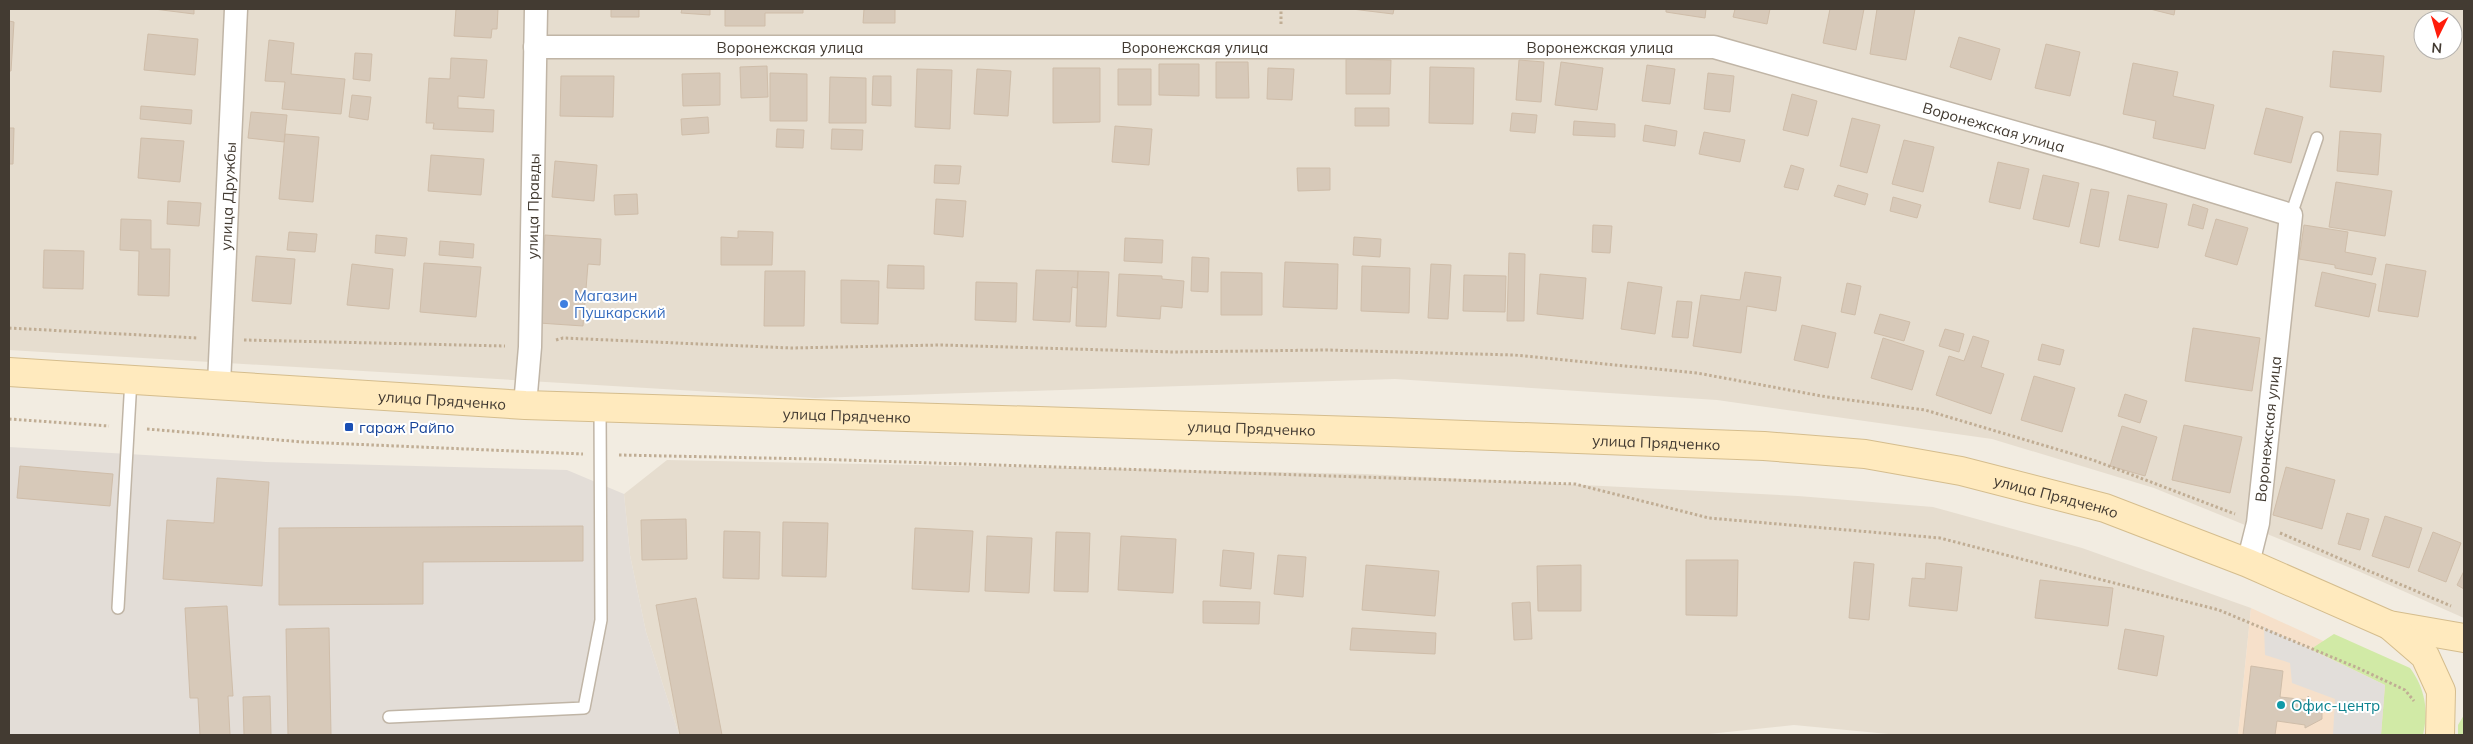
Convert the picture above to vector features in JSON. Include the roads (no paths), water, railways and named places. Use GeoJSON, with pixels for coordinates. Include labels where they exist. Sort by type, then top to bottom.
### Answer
{"type":"FeatureCollection","features":[{"type":"Feature","properties":{"kind":"main road","name":"улица Прядченко"},"geometry":{"type":"LineString","coordinates":[[9,372],[525,405],[1764,446],[1865,454],[1962,472],[2105,508],[2248,563],[2389,625],[2464,638]]}},
{"type":"Feature","properties":{"kind":"main road"},"geometry":{"type":"LineString","coordinates":[[2389,625],[2425,656],[2441,691],[2440,735]]}},
{"type":"Feature","properties":{"kind":"street","name":"улица Дружбы"},"geometry":{"type":"LineString","coordinates":[[219,384],[236,9]]}},
{"type":"Feature","properties":{"kind":"street","name":"улица Правды"},"geometry":{"type":"LineString","coordinates":[[525,405],[530,347],[536,9]]}},
{"type":"Feature","properties":{"kind":"street","name":"Воронежская улица"},"geometry":{"type":"LineString","coordinates":[[535,46],[1714,47],[2101,157],[2291,215],[2258,523],[2248,563]]}},
{"type":"Feature","properties":{"kind":"lane"},"geometry":{"type":"LineString","coordinates":[[2291,215],[2317,138]]}},
{"type":"Feature","properties":{"kind":"lane"},"geometry":{"type":"LineString","coordinates":[[118,608],[131,380]]}},
{"type":"Feature","properties":{"kind":"lane"},"geometry":{"type":"LineString","coordinates":[[389,718],[584,708],[601,620],[600,407]]}},
{"type":"Feature","properties":{"kind":"place","name":"Магазин Пушкарский"},"geometry":{"type":"Point","coordinates":[564,304]}},
{"type":"Feature","properties":{"kind":"place","name":"гараж Райпо"},"geometry":{"type":"Point","coordinates":[349,427]}},
{"type":"Feature","properties":{"kind":"place","name":"Офис-центр"},"geometry":{"type":"Point","coordinates":[2281,705]}}]}
